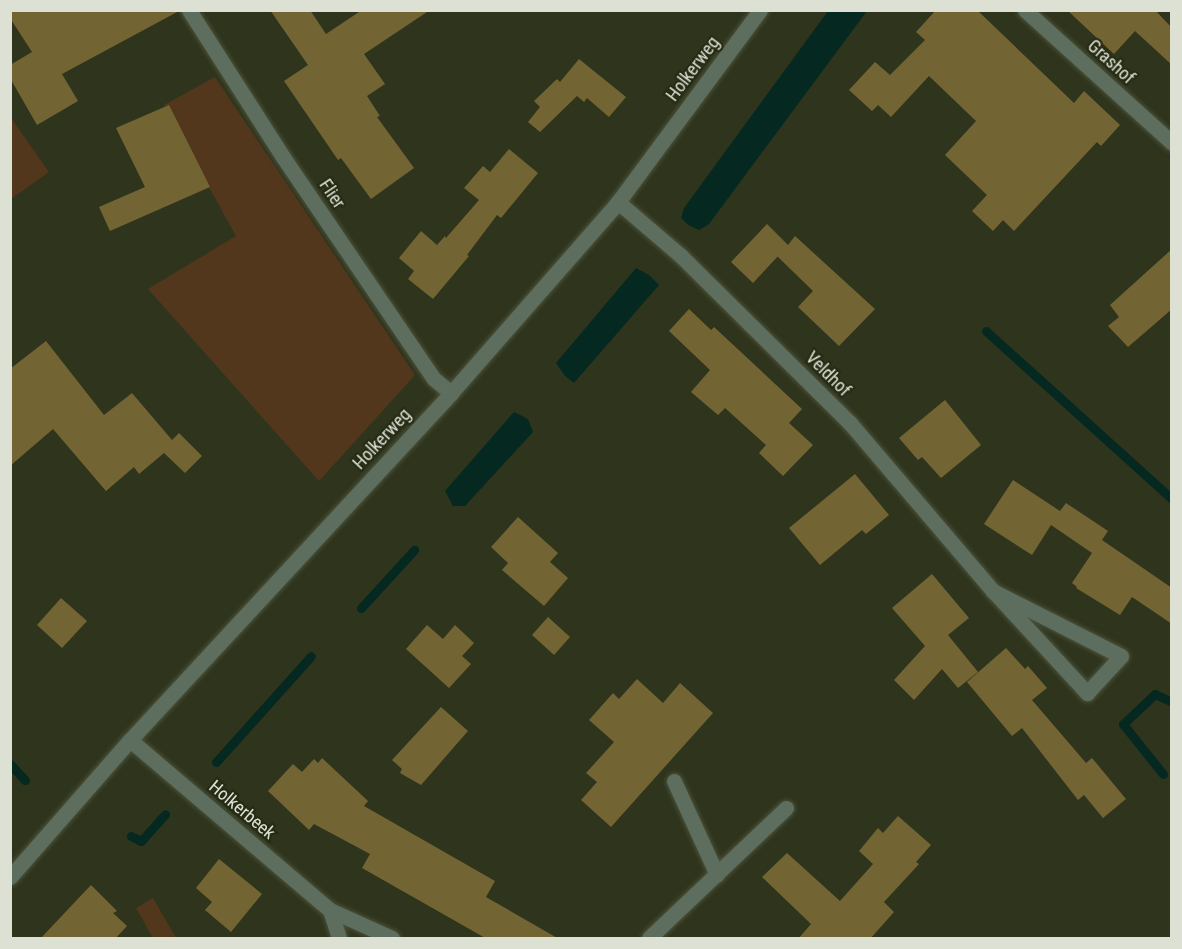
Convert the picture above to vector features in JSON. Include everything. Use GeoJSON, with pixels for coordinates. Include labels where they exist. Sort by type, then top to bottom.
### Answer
{"type":"FeatureCollection","features":[{"type":"Feature","properties":{"kind":"street","name":"Flier"},"geometry":{"type":"LineString","coordinates":[[189,10],[283,157],[415,350],[435,379],[451,393]]}},
{"type":"Feature","properties":{"kind":"street","name":"Holkerweg"},"geometry":{"type":"LineString","coordinates":[[10,877],[130,740],[451,393],[618,202],[760,10]]}},
{"type":"Feature","properties":{"kind":"street","name":"Grashof"},"geometry":{"type":"LineString","coordinates":[[1025,10],[1172,143]]}},
{"type":"Feature","properties":{"kind":"street","name":"Veldhof"},"geometry":{"type":"LineString","coordinates":[[618,202],[681,256],[850,423],[993,591],[1087,693],[1120,656],[993,591]]}},
{"type":"Feature","properties":{"kind":"street","name":"Holkerbeek"},"geometry":{"type":"LineString","coordinates":[[130,740],[330,910],[392,939]]}},
{"type":"Feature","properties":{"kind":"street"},"geometry":{"type":"LineString","coordinates":[[674,781],[717,875]]}},
{"type":"Feature","properties":{"kind":"street"},"geometry":{"type":"LineString","coordinates":[[649,939],[786,808]]}},
{"type":"Feature","properties":{"kind":"street"},"geometry":{"type":"LineString","coordinates":[[330,910],[339,939]]}},
{"type":"Feature","properties":{"kind":"shaded area"},"geometry":{"type":"Polygon","coordinates":[[[215,77],[415,375],[319,481],[148,289],[236,236],[164,105],[215,77]]]}},
{"type":"Feature","properties":{"kind":"shaded area"},"geometry":{"type":"Polygon","coordinates":[[[11,118],[49,172],[10,199],[11,118]]]}},
{"type":"Feature","properties":{"kind":"shaded area"},"geometry":{"type":"Polygon","coordinates":[[[153,898],[176,938],[153,938],[136,908],[153,898]]]}},
{"type":"Feature","properties":{"kind":"water"},"geometry":{"type":"Polygon","coordinates":[[[828,11],[867,11],[709,224],[699,230],[688,225],[681,218],[684,208],[828,11]]]}},
{"type":"Feature","properties":{"kind":"water"},"geometry":{"type":"Polygon","coordinates":[[[636,268],[649,275],[659,285],[574,383],[565,376],[556,363],[636,268]]]}},
{"type":"Feature","properties":{"kind":"water"},"geometry":{"type":"Polygon","coordinates":[[[514,412],[528,419],[533,432],[465,506],[453,506],[445,491],[514,412]]]}},
{"type":"Feature","properties":{"kind":"building"},"geometry":{"type":"Polygon","coordinates":[[[10,10],[179,11],[62,74],[78,101],[37,125],[10,78],[10,65],[32,52],[10,18],[10,10]]]}},
{"type":"Feature","properties":{"kind":"building"},"geometry":{"type":"Polygon","coordinates":[[[270,10],[310,10],[326,34],[362,10],[430,10],[364,54],[385,84],[367,96],[380,116],[377,117],[414,168],[371,199],[341,158],[338,160],[284,81],[308,65],[270,10]]]}},
{"type":"Feature","properties":{"kind":"building"},"geometry":{"type":"Polygon","coordinates":[[[936,10],[977,10],[1074,103],[1084,91],[1120,125],[1101,146],[1097,142],[1014,231],[1003,220],[993,231],[972,211],[987,195],[945,155],[976,121],[929,76],[891,117],[878,105],[872,111],[849,90],[875,62],[890,75],[925,40],[916,32],[936,10]]]}},
{"type":"Feature","properties":{"kind":"building"},"geometry":{"type":"Polygon","coordinates":[[[1067,10],[1155,10],[1172,28],[1172,65],[1135,31],[1114,54],[1067,10]]]}},
{"type":"Feature","properties":{"kind":"building"},"geometry":{"type":"Polygon","coordinates":[[[579,59],[626,97],[609,117],[587,98],[584,102],[577,96],[540,132],[528,122],[540,107],[534,101],[557,79],[560,82],[579,59]]]}},
{"type":"Feature","properties":{"kind":"building"},"geometry":{"type":"Polygon","coordinates":[[[169,105],[210,187],[110,231],[99,207],[145,187],[116,128],[169,105]]]}},
{"type":"Feature","properties":{"kind":"building"},"geometry":{"type":"Polygon","coordinates":[[[509,149],[538,173],[501,218],[497,215],[467,255],[469,256],[433,299],[408,279],[414,271],[399,258],[421,231],[437,245],[445,236],[446,238],[479,200],[464,188],[483,166],[490,172],[509,149]]]}},
{"type":"Feature","properties":{"kind":"building"},"geometry":{"type":"Polygon","coordinates":[[[767,224],[788,245],[795,236],[875,309],[839,346],[798,307],[813,291],[778,257],[753,283],[731,262],[767,224]]]}},
{"type":"Feature","properties":{"kind":"building"},"geometry":{"type":"Polygon","coordinates":[[[1172,249],[1172,309],[1128,347],[1108,326],[1119,317],[1110,305],[1172,249]]]}},
{"type":"Feature","properties":{"kind":"building"},"geometry":{"type":"Polygon","coordinates":[[[689,309],[711,330],[714,327],[802,409],[789,423],[813,445],[783,476],[759,453],[766,445],[725,408],[718,415],[691,392],[710,370],[669,331],[689,309]]]}},
{"type":"Feature","properties":{"kind":"building"},"geometry":{"type":"Polygon","coordinates":[[[46,341],[104,415],[132,393],[172,440],[179,433],[202,456],[185,473],[164,453],[139,474],[134,467],[106,491],[53,429],[10,466],[10,369],[46,341]]]}},
{"type":"Feature","properties":{"kind":"building"},"geometry":{"type":"Polygon","coordinates":[[[945,400],[981,445],[941,478],[922,457],[918,460],[899,438],[945,400]]]}},
{"type":"Feature","properties":{"kind":"building"},"geometry":{"type":"Polygon","coordinates":[[[855,474],[889,515],[866,534],[862,530],[820,565],[789,528],[855,474]]]}},
{"type":"Feature","properties":{"kind":"building"},"geometry":{"type":"Polygon","coordinates":[[[1013,480],[1060,511],[1066,503],[1108,531],[1102,540],[1172,588],[1172,624],[1132,597],[1120,615],[1076,588],[1072,583],[1092,553],[1051,525],[1032,555],[984,524],[1013,480]]]}},
{"type":"Feature","properties":{"kind":"building"},"geometry":{"type":"Polygon","coordinates":[[[518,517],[558,553],[550,562],[568,578],[544,606],[502,570],[508,563],[491,547],[518,517]]]}},
{"type":"Feature","properties":{"kind":"building"},"geometry":{"type":"Polygon","coordinates":[[[932,574],[969,618],[948,635],[978,672],[958,688],[942,669],[914,700],[894,680],[925,646],[892,608],[932,574]]]}},
{"type":"Feature","properties":{"kind":"building"},"geometry":{"type":"Polygon","coordinates":[[[61,598],[87,621],[62,648],[37,625],[61,598]]]}},
{"type":"Feature","properties":{"kind":"building"},"geometry":{"type":"Polygon","coordinates":[[[548,617],[570,637],[554,655],[532,635],[548,617]]]}},
{"type":"Feature","properties":{"kind":"building"},"geometry":{"type":"Polygon","coordinates":[[[427,625],[443,639],[455,625],[474,643],[462,656],[471,664],[449,688],[406,649],[427,625]]]}},
{"type":"Feature","properties":{"kind":"building"},"geometry":{"type":"Polygon","coordinates":[[[1006,648],[1025,669],[1028,666],[1047,688],[1032,700],[1086,763],[1092,758],[1126,799],[1103,818],[1084,795],[1078,800],[1022,728],[1012,736],[967,682],[1006,648]]]}},
{"type":"Feature","properties":{"kind":"building"},"geometry":{"type":"Polygon","coordinates":[[[637,679],[663,703],[680,683],[713,713],[611,827],[581,800],[597,782],[586,773],[614,742],[589,720],[613,693],[619,699],[637,679]]]}},
{"type":"Feature","properties":{"kind":"building"},"geometry":{"type":"Polygon","coordinates":[[[441,707],[468,731],[421,785],[400,773],[402,769],[392,760],[441,707]]]}},
{"type":"Feature","properties":{"kind":"building"},"geometry":{"type":"Polygon","coordinates":[[[322,758],[368,801],[364,806],[495,881],[486,897],[559,939],[487,939],[362,868],[370,854],[314,824],[309,830],[268,791],[293,764],[302,772],[314,759],[318,763],[322,758]]]}},
{"type":"Feature","properties":{"kind":"building"},"geometry":{"type":"Polygon","coordinates":[[[898,816],[931,845],[916,862],[919,864],[884,902],[894,912],[870,939],[798,939],[811,924],[762,877],[787,853],[840,901],[873,864],[859,851],[878,828],[883,833],[898,816]]]}},
{"type":"Feature","properties":{"kind":"building"},"geometry":{"type":"Polygon","coordinates":[[[219,859],[262,894],[231,932],[205,910],[212,902],[196,888],[219,859]]]}},
{"type":"Feature","properties":{"kind":"building"},"geometry":{"type":"Polygon","coordinates":[[[91,885],[117,911],[113,913],[127,926],[115,939],[40,939],[91,885]]]}},
{"type":"Feature","properties":{"kind":"waterway"},"geometry":{"type":"LineString","coordinates":[[986,331],[1172,499]]}},
{"type":"Feature","properties":{"kind":"waterway"},"geometry":{"type":"LineString","coordinates":[[361,608],[414,550]]}},
{"type":"Feature","properties":{"kind":"waterway"},"geometry":{"type":"LineString","coordinates":[[216,762],[311,656]]}},
{"type":"Feature","properties":{"kind":"waterway"},"geometry":{"type":"LineString","coordinates":[[1163,774],[1123,724],[1155,694],[1172,702]]}},
{"type":"Feature","properties":{"kind":"waterway"},"geometry":{"type":"LineString","coordinates":[[10,764],[25,780]]}},
{"type":"Feature","properties":{"kind":"waterway"},"geometry":{"type":"LineString","coordinates":[[131,836],[141,841],[165,814]]}}]}
